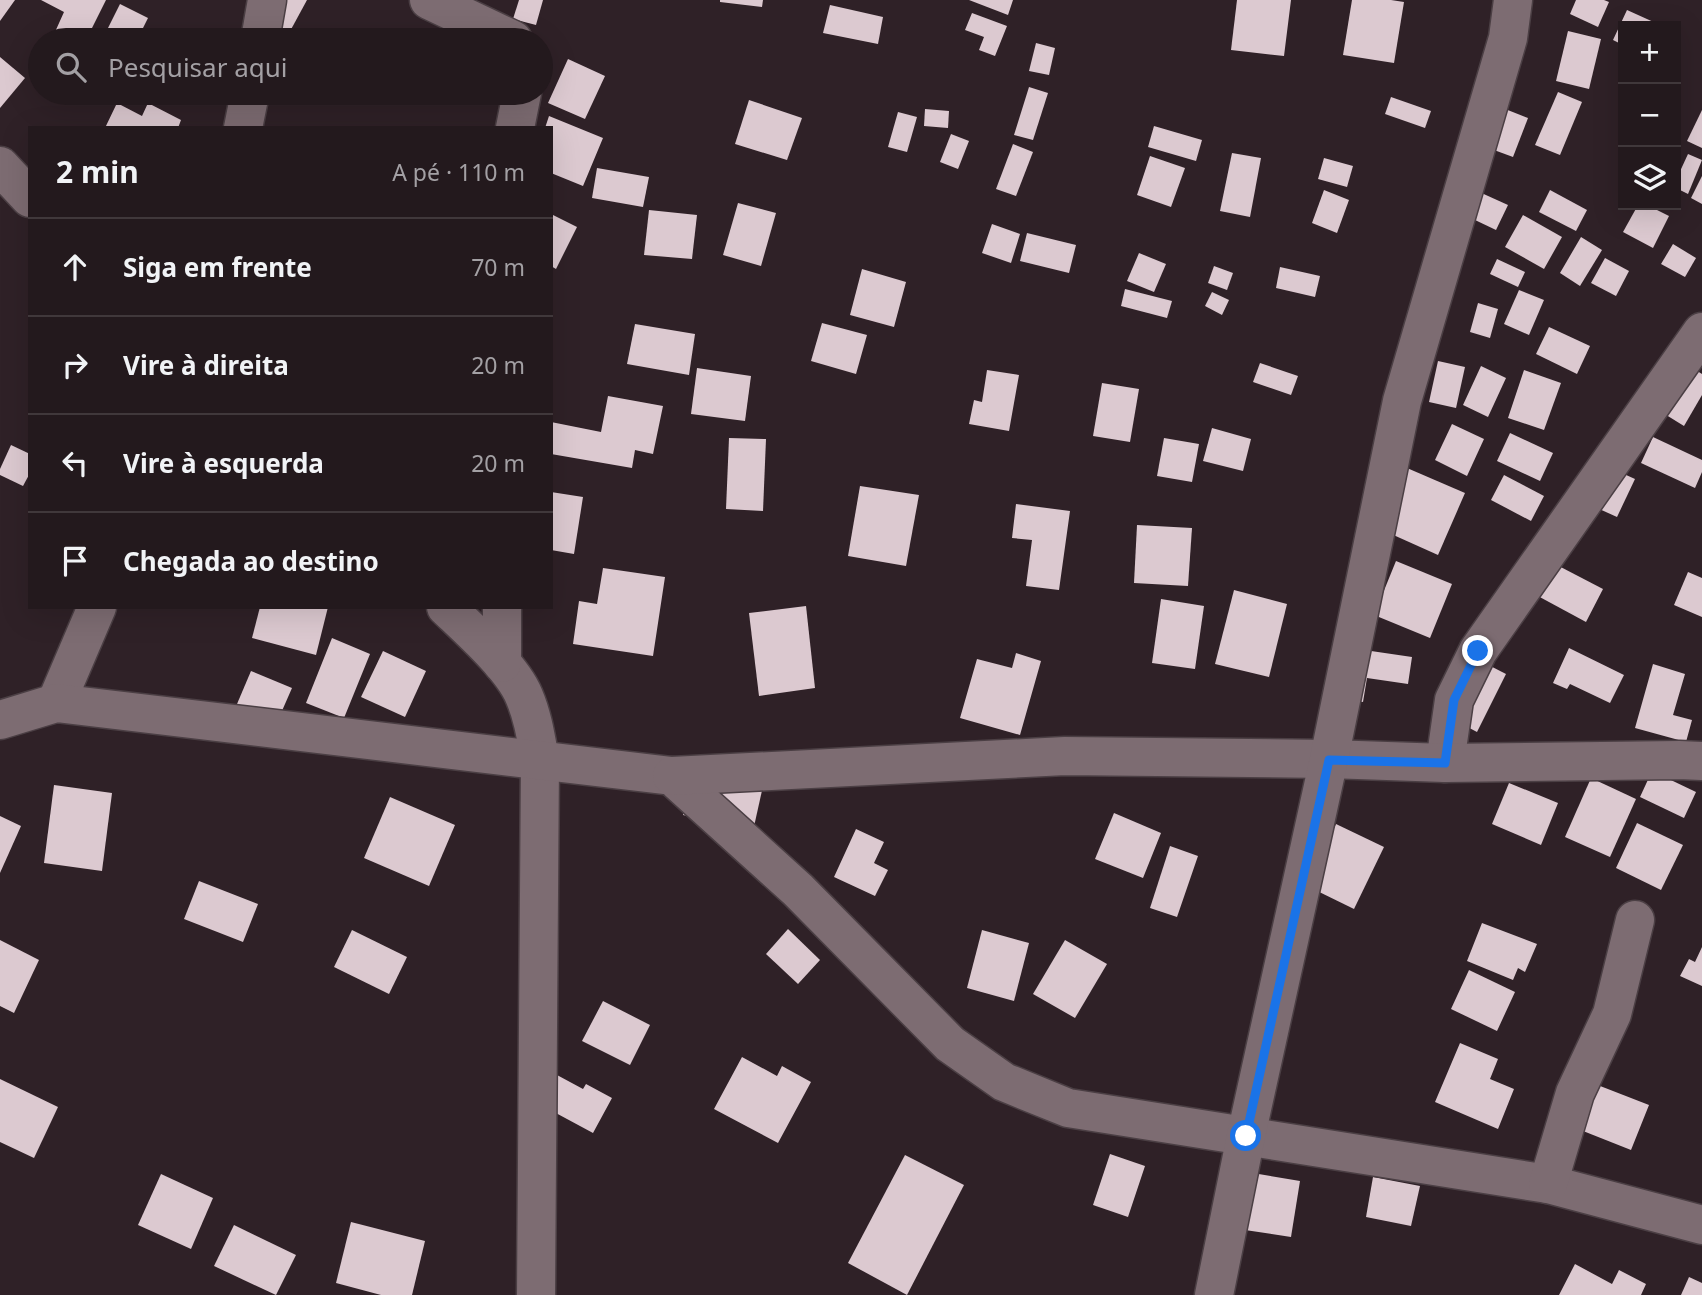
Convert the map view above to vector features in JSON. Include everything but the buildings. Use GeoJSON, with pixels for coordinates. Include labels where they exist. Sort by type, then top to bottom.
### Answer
{"type":"FeatureCollection","features":[{"type":"Feature","properties":{"kind":"street"},"geometry":{"type":"LineString","coordinates":[[262,28],[267,0]]}},
{"type":"Feature","properties":{"kind":"street"},"geometry":{"type":"LineString","coordinates":[[429,0],[488,28]]}},
{"type":"Feature","properties":{"kind":"street"},"geometry":{"type":"LineString","coordinates":[[1214,1295],[1246,1136],[1329,760],[1402,401],[1508,38],[1513,0]]}},
{"type":"Feature","properties":{"kind":"street"},"geometry":{"type":"LineString","coordinates":[[243,126],[248,105]]}},
{"type":"Feature","properties":{"kind":"street"},"geometry":{"type":"LineString","coordinates":[[515,126],[520,105]]}},
{"type":"Feature","properties":{"kind":"street"},"geometry":{"type":"LineString","coordinates":[[0,166],[28,196]]}},
{"type":"Feature","properties":{"kind":"street"},"geometry":{"type":"LineString","coordinates":[[1445,763],[1454,700],[1478,651],[1702,332]]}},
{"type":"Feature","properties":{"kind":"street"},"geometry":{"type":"LineString","coordinates":[[56,702],[96,609]]}},
{"type":"Feature","properties":{"kind":"street"},"geometry":{"type":"LineString","coordinates":[[448,609],[502,663],[524,694],[540,760],[537,1295]]}},
{"type":"Feature","properties":{"kind":"street"},"geometry":{"type":"LineString","coordinates":[[502,609],[502,663]]}},
{"type":"Feature","properties":{"kind":"street"},"geometry":{"type":"LineString","coordinates":[[0,720],[56,702],[672,776],[1065,756],[1445,763],[1702,761]]}},
{"type":"Feature","properties":{"kind":"street"},"geometry":{"type":"LineString","coordinates":[[672,776],[799,890],[950,1044],[1004,1082],[1068,1108],[1548,1184],[1702,1225]]}},
{"type":"Feature","properties":{"kind":"street"},"geometry":{"type":"LineString","coordinates":[[1548,1184],[1574,1093],[1612,1014],[1635,920]]}},
{"type":"Feature","properties":{"kind":"route"},"geometry":{"type":"LineString","coordinates":[[1246,1136],[1329,760],[1445,763],[1454,700],[1478,651]]}}]}
